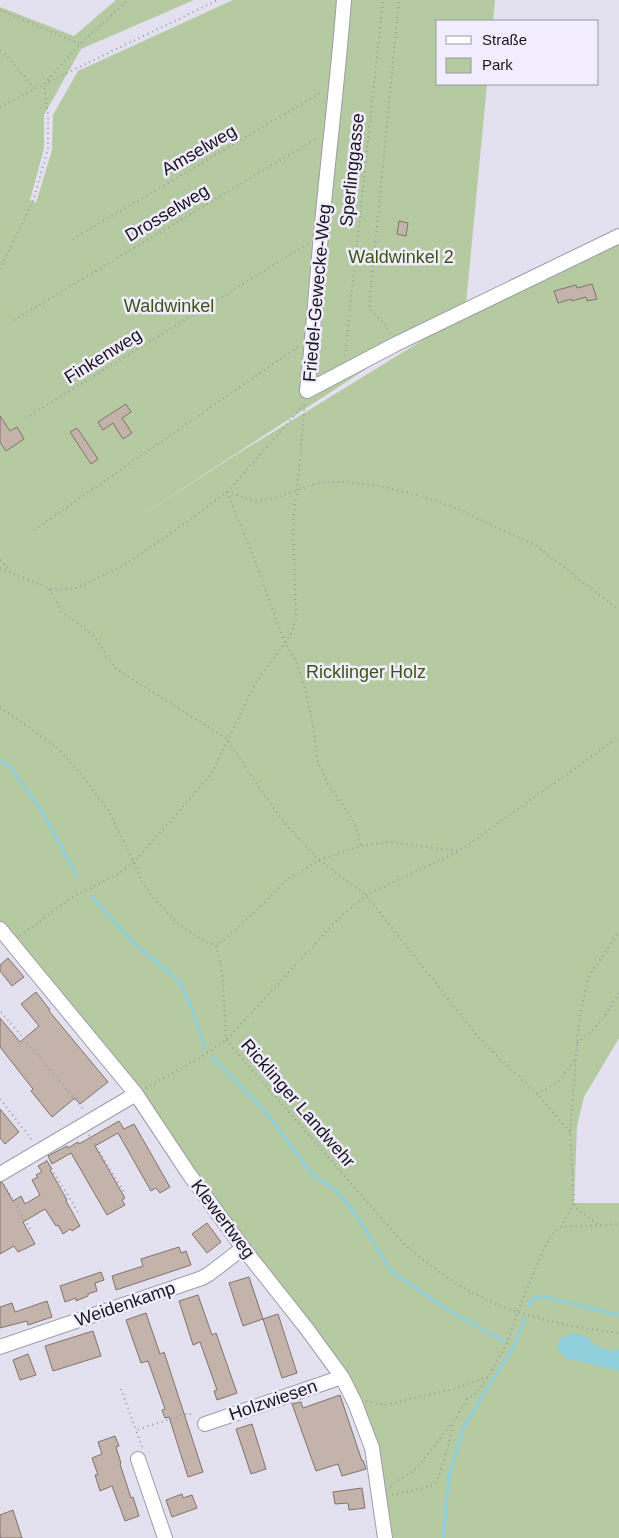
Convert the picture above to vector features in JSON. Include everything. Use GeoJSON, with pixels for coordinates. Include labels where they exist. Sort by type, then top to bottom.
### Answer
{"type":"FeatureCollection","features":[{"type":"Feature","properties":{"kind":"street","name":"Friedel-Gewecke-Weg"},"geometry":{"type":"LineString","coordinates":[[344,0],[307,391],[396,344],[619,236]]}},
{"type":"Feature","properties":{"kind":"street","name":"Klewertweg"},"geometry":{"type":"LineString","coordinates":[[0,928],[136,1094],[189,1174],[342,1377],[355,1402],[372,1448],[385,1538]]}},
{"type":"Feature","properties":{"kind":"street"},"geometry":{"type":"LineString","coordinates":[[2,1179],[40,1150],[136,1094]]}},
{"type":"Feature","properties":{"kind":"street","name":"Weidenkamp"},"geometry":{"type":"LineString","coordinates":[[0,1347],[202,1278],[243,1248]]}},
{"type":"Feature","properties":{"kind":"street","name":"Holzwiesen"},"geometry":{"type":"LineString","coordinates":[[205,1424],[342,1377]]}},
{"type":"Feature","properties":{"kind":"street"},"geometry":{"type":"LineString","coordinates":[[138,1459],[165,1538]]}},
{"type":"Feature","properties":{"kind":"path"},"geometry":{"type":"LineString","coordinates":[[0,269],[33,201],[48,149],[48,116],[44,84],[80,44],[128,0]]}},
{"type":"Feature","properties":{"kind":"path"},"geometry":{"type":"LineString","coordinates":[[0,107],[218,0]]}},
{"type":"Feature","properties":{"kind":"path","name":"Sperlinggasse"},"geometry":{"type":"LineString","coordinates":[[343,372],[383,0]]}},
{"type":"Feature","properties":{"kind":"path"},"geometry":{"type":"LineString","coordinates":[[396,344],[383,322],[369,308],[399,0]]}},
{"type":"Feature","properties":{"kind":"path"},"geometry":{"type":"LineString","coordinates":[[0,10],[80,44]]}},
{"type":"Feature","properties":{"kind":"path"},"geometry":{"type":"LineString","coordinates":[[0,51],[5,54],[35,89]]}},
{"type":"Feature","properties":{"kind":"path","name":"Amselweg"},"geometry":{"type":"LineString","coordinates":[[73,239],[337,83]]}},
{"type":"Feature","properties":{"kind":"path","name":"Drosselweg"},"geometry":{"type":"LineString","coordinates":[[14,320],[332,129]]}},
{"type":"Feature","properties":{"kind":"path","name":"Finkenweg"},"geometry":{"type":"LineString","coordinates":[[26,418],[321,236]]}},
{"type":"Feature","properties":{"kind":"path"},"geometry":{"type":"LineString","coordinates":[[34,530],[313,337]]}},
{"type":"Feature","properties":{"kind":"path"},"geometry":{"type":"LineString","coordinates":[[0,568],[53,590],[77,588],[124,565],[227,492],[305,402],[297,492],[292,521],[296,618],[292,632],[255,684],[211,774],[134,862],[118,874],[69,899],[12,942]]}},
{"type":"Feature","properties":{"kind":"path"},"geometry":{"type":"LineString","coordinates":[[227,492],[256,501],[297,492],[317,483],[346,482],[410,493],[451,506],[535,545],[619,610]]}},
{"type":"Feature","properties":{"kind":"path"},"geometry":{"type":"LineString","coordinates":[[227,492],[285,643],[296,661],[306,692],[317,760],[328,784],[355,823],[361,846]]}},
{"type":"Feature","properties":{"kind":"path"},"geometry":{"type":"LineString","coordinates":[[0,560],[12,572]]}},
{"type":"Feature","properties":{"kind":"path"},"geometry":{"type":"LineString","coordinates":[[49,588],[62,612],[93,635],[116,669],[227,739],[286,825],[319,860],[366,895],[480,1039],[537,1094],[570,1132]]}},
{"type":"Feature","properties":{"kind":"path"},"geometry":{"type":"LineString","coordinates":[[0,707],[58,748],[108,810],[134,862],[142,883],[154,899],[176,922],[199,938],[216,946],[242,924],[289,878],[319,860],[361,846],[389,842],[459,851]]}},
{"type":"Feature","properties":{"kind":"path"},"geometry":{"type":"LineString","coordinates":[[136,1094],[198,1059],[226,1040],[341,916],[366,895],[459,851],[619,737]]}},
{"type":"Feature","properties":{"kind":"path"},"geometry":{"type":"LineString","coordinates":[[598,1225],[577,1209],[574,1203],[570,1132],[576,1044],[579,1019],[588,978],[619,930]]}},
{"type":"Feature","properties":{"kind":"path","name":"Ricklinger Landwehr"},"geometry":{"type":"LineString","coordinates":[[216,946],[223,979],[226,1040],[402,1242],[431,1267],[466,1289],[492,1302],[518,1311],[587,1329],[619,1333]]}},
{"type":"Feature","properties":{"kind":"path"},"geometry":{"type":"LineString","coordinates":[[576,1044],[590,1033],[619,993]]}},
{"type":"Feature","properties":{"kind":"path"},"geometry":{"type":"LineString","coordinates":[[1,1012],[88,1122],[124,1192]]}},
{"type":"Feature","properties":{"kind":"path"},"geometry":{"type":"LineString","coordinates":[[537,1094],[559,1081],[576,1058]]}},
{"type":"Feature","properties":{"kind":"path"},"geometry":{"type":"LineString","coordinates":[[0,1099],[40,1150],[80,1215]]}},
{"type":"Feature","properties":{"kind":"path"},"geometry":{"type":"LineString","coordinates":[[2,1179],[31,1230]]}},
{"type":"Feature","properties":{"kind":"path"},"geometry":{"type":"LineString","coordinates":[[380,1497],[394,1483],[416,1469],[453,1423],[467,1399],[477,1393],[488,1377],[507,1343],[544,1248],[552,1234],[561,1227],[574,1203]]}},
{"type":"Feature","properties":{"kind":"path"},"geometry":{"type":"LineString","coordinates":[[561,1227],[619,1224]]}},
{"type":"Feature","properties":{"kind":"path"},"geometry":{"type":"LineString","coordinates":[[355,1402],[362,1400],[384,1405],[454,1389],[488,1377]]}},
{"type":"Feature","properties":{"kind":"path"},"geometry":{"type":"LineString","coordinates":[[121,1389],[145,1456],[138,1459]]}},
{"type":"Feature","properties":{"kind":"path"},"geometry":{"type":"LineString","coordinates":[[136,1430],[189,1413],[205,1424]]}},
{"type":"Feature","properties":{"kind":"path"},"geometry":{"type":"LineString","coordinates":[[380,1497],[432,1486],[438,1478],[447,1451],[453,1423]]}},
{"type":"Feature","properties":{"kind":"green space"},"geometry":{"type":"Polygon","coordinates":[[[116,0],[194,0],[81,49],[44,115],[44,148],[30,200],[36,203],[52,150],[53,115],[78,71],[233,0],[495,0],[493,20],[436,20],[436,85],[487,85],[466,304],[134,520],[431,335],[488,305],[619,244],[619,1038],[584,1097],[577,1126],[574,1203],[619,1203],[619,1538],[393,1538],[375,1435],[361,1399],[347,1372],[13,936],[0,922],[0,7],[74,36],[116,0]]]}},
{"type":"Feature","properties":{"kind":"water"},"geometry":{"type":"Polygon","coordinates":[[[573,1333],[587,1337],[596,1346],[612,1351],[619,1349],[619,1371],[566,1358],[557,1349],[559,1339],[573,1333]]]}},
{"type":"Feature","properties":{"kind":"building"},"geometry":{"type":"Polygon","coordinates":[[[399,221],[408,223],[406,236],[397,234],[399,221]]]}},
{"type":"Feature","properties":{"kind":"building"},"geometry":{"type":"Polygon","coordinates":[[[592,284],[597,299],[587,301],[586,297],[558,303],[554,291],[576,285],[577,288],[592,284]]]}},
{"type":"Feature","properties":{"kind":"building"},"geometry":{"type":"Polygon","coordinates":[[[126,404],[131,412],[122,418],[132,433],[123,439],[113,423],[103,430],[98,422],[126,404]]]}},
{"type":"Feature","properties":{"kind":"building"},"geometry":{"type":"Polygon","coordinates":[[[0,416],[10,431],[17,427],[24,439],[6,451],[0,442],[0,416]]]}},
{"type":"Feature","properties":{"kind":"building"},"geometry":{"type":"Polygon","coordinates":[[[77,428],[98,459],[91,464],[70,432],[77,428]]]}},
{"type":"Feature","properties":{"kind":"building"},"geometry":{"type":"Polygon","coordinates":[[[8,958],[24,977],[12,986],[0,971],[0,965],[8,958]]]}},
{"type":"Feature","properties":{"kind":"building"},"geometry":{"type":"Polygon","coordinates":[[[36,992],[49,1011],[108,1082],[80,1104],[75,1098],[52,1117],[0,1047],[0,1018],[20,1042],[39,1026],[21,1004],[36,992]]]}},
{"type":"Feature","properties":{"kind":"building"},"geometry":{"type":"Polygon","coordinates":[[[0,1109],[19,1132],[5,1144],[0,1138],[0,1109]]]}},
{"type":"Feature","properties":{"kind":"building"},"geometry":{"type":"Polygon","coordinates":[[[119,1121],[124,1129],[134,1124],[170,1187],[160,1193],[156,1188],[151,1191],[118,1133],[95,1146],[125,1198],[122,1200],[125,1205],[107,1215],[71,1153],[52,1164],[48,1156],[67,1146],[68,1148],[78,1142],[79,1144],[119,1121]]]}},
{"type":"Feature","properties":{"kind":"building"},"geometry":{"type":"Polygon","coordinates":[[[47,1161],[80,1226],[72,1231],[70,1229],[63,1234],[45,1209],[23,1222],[35,1244],[18,1252],[14,1246],[0,1254],[0,1183],[2,1182],[13,1201],[21,1196],[25,1204],[40,1195],[32,1180],[42,1172],[38,1166],[47,1161]]]}},
{"type":"Feature","properties":{"kind":"building"},"geometry":{"type":"Polygon","coordinates":[[[207,1223],[221,1242],[207,1253],[192,1234],[207,1223]]]}},
{"type":"Feature","properties":{"kind":"building"},"geometry":{"type":"Polygon","coordinates":[[[179,1247],[181,1253],[186,1251],[191,1265],[116,1290],[112,1276],[143,1266],[141,1259],[179,1247]]]}},
{"type":"Feature","properties":{"kind":"building"},"geometry":{"type":"Polygon","coordinates":[[[101,1272],[104,1280],[95,1283],[97,1291],[76,1301],[76,1298],[65,1302],[60,1286],[101,1272]]]}},
{"type":"Feature","properties":{"kind":"building"},"geometry":{"type":"Polygon","coordinates":[[[249,1277],[263,1319],[243,1326],[229,1283],[249,1277]]]}},
{"type":"Feature","properties":{"kind":"building"},"geometry":{"type":"Polygon","coordinates":[[[198,1295],[212,1335],[216,1333],[237,1393],[217,1400],[214,1391],[217,1390],[200,1342],[193,1345],[179,1301],[198,1295]]]}},
{"type":"Feature","properties":{"kind":"building"},"geometry":{"type":"Polygon","coordinates":[[[47,1301],[52,1317],[28,1325],[27,1321],[0,1328],[0,1307],[12,1303],[15,1312],[47,1301]]]}},
{"type":"Feature","properties":{"kind":"building"},"geometry":{"type":"Polygon","coordinates":[[[146,1313],[160,1354],[164,1352],[203,1472],[188,1477],[169,1417],[165,1418],[162,1410],[165,1409],[148,1361],[141,1363],[126,1320],[146,1313]]]}},
{"type":"Feature","properties":{"kind":"building"},"geometry":{"type":"Polygon","coordinates":[[[278,1314],[297,1373],[282,1378],[263,1319],[278,1314]]]}},
{"type":"Feature","properties":{"kind":"building"},"geometry":{"type":"Polygon","coordinates":[[[93,1331],[101,1356],[53,1371],[45,1346],[93,1331]]]}},
{"type":"Feature","properties":{"kind":"building"},"geometry":{"type":"Polygon","coordinates":[[[28,1354],[36,1375],[20,1380],[13,1360],[28,1354]]]}},
{"type":"Feature","properties":{"kind":"building"},"geometry":{"type":"Polygon","coordinates":[[[340,1395],[366,1469],[342,1476],[338,1464],[316,1471],[292,1404],[301,1402],[303,1408],[340,1395]]]}},
{"type":"Feature","properties":{"kind":"building"},"geometry":{"type":"Polygon","coordinates":[[[252,1424],[266,1469],[251,1474],[236,1429],[252,1424]]]}},
{"type":"Feature","properties":{"kind":"building"},"geometry":{"type":"Polygon","coordinates":[[[115,1436],[119,1446],[116,1447],[120,1464],[139,1516],[125,1521],[112,1486],[100,1491],[95,1475],[98,1475],[92,1458],[102,1454],[98,1442],[115,1436]]]}},
{"type":"Feature","properties":{"kind":"building"},"geometry":{"type":"Polygon","coordinates":[[[362,1488],[365,1508],[349,1510],[348,1503],[335,1504],[333,1492],[362,1488]]]}},
{"type":"Feature","properties":{"kind":"building"},"geometry":{"type":"Polygon","coordinates":[[[182,1494],[183,1498],[192,1495],[197,1508],[172,1517],[166,1500],[182,1494]]]}},
{"type":"Feature","properties":{"kind":"building"},"geometry":{"type":"Polygon","coordinates":[[[13,1510],[22,1538],[1,1538],[0,1515],[13,1510]]]}},
{"type":"Feature","properties":{"kind":"waterway"},"geometry":{"type":"LineString","coordinates":[[0,761],[9,765],[43,813],[77,876]]}},
{"type":"Feature","properties":{"kind":"waterway"},"geometry":{"type":"LineString","coordinates":[[91,896],[133,942],[179,981],[192,1009],[205,1048]]}},
{"type":"Feature","properties":{"kind":"waterway"},"geometry":{"type":"LineString","coordinates":[[212,1057],[265,1111],[312,1174],[338,1192],[358,1218],[391,1271],[448,1310],[504,1341]]}},
{"type":"Feature","properties":{"kind":"waterway"},"geometry":{"type":"LineString","coordinates":[[529,1306],[531,1300],[541,1296],[619,1315]]}},
{"type":"Feature","properties":{"kind":"waterway"},"geometry":{"type":"LineString","coordinates":[[443,1538],[449,1476],[463,1429],[513,1348],[525,1319]]}},
{"type":"Feature","properties":{"kind":"park label","name":"Waldwinkel 2"},"geometry":{"type":"Point","coordinates":[401,257]}},
{"type":"Feature","properties":{"kind":"park label","name":"Waldwinkel"},"geometry":{"type":"Point","coordinates":[169,306]}},
{"type":"Feature","properties":{"kind":"park label","name":"Ricklinger Holz"},"geometry":{"type":"Point","coordinates":[366,672]}}]}
